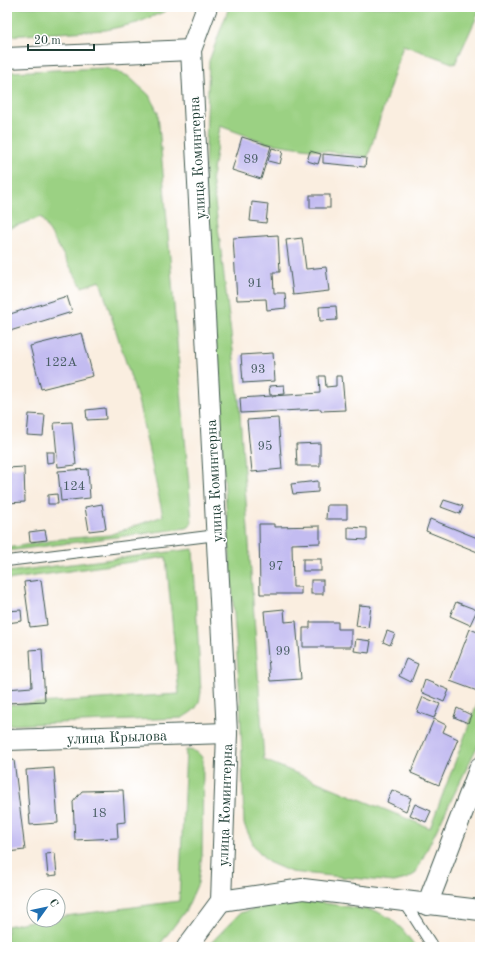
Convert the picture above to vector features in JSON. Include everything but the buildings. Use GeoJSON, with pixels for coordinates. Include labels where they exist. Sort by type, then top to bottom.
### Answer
{"type":"FeatureCollection","features":[{"type":"Feature","properties":{"kind":"street","name":"улица Коминтерна"},"geometry":{"type":"LineString","coordinates":[[207,7],[191,50],[227,733],[221,901]]}},
{"type":"Feature","properties":{"kind":"street"},"geometry":{"type":"LineString","coordinates":[[7,58],[191,50]]}},
{"type":"Feature","properties":{"kind":"street","name":"улица Крылова"},"geometry":{"type":"LineString","coordinates":[[7,740],[227,733]]}},
{"type":"Feature","properties":{"kind":"street"},"geometry":{"type":"LineString","coordinates":[[427,905],[480,767]]}},
{"type":"Feature","properties":{"kind":"street"},"geometry":{"type":"LineString","coordinates":[[187,947],[221,901],[303,889],[403,900],[427,905],[480,910]]}},
{"type":"Feature","properties":{"kind":"lane"},"geometry":{"type":"LineString","coordinates":[[7,561],[216,535]]}},
{"type":"Feature","properties":{"kind":"lane"},"geometry":{"type":"LineString","coordinates":[[403,900],[433,947]]}},
{"type":"Feature","properties":{"kind":"green space"},"geometry":{"type":"Polygon","coordinates":[[[7,7],[51,7],[81,10],[80,7],[169,7],[166,11],[137,23],[106,30],[7,36],[7,7]]]}},
{"type":"Feature","properties":{"kind":"green space"},"geometry":{"type":"Polygon","coordinates":[[[229,7],[480,7],[480,10],[455,64],[403,45],[368,157],[267,143],[220,126],[212,177],[239,400],[264,760],[430,828],[480,696],[480,741],[415,874],[406,879],[394,882],[291,872],[268,862],[254,846],[244,824],[240,697],[204,199],[209,61],[229,7]]]}},
{"type":"Feature","properties":{"kind":"green space"},"geometry":{"type":"Polygon","coordinates":[[[106,68],[128,76],[149,95],[158,113],[192,522],[187,528],[7,551],[7,548],[61,539],[109,535],[163,516],[138,400],[100,281],[82,287],[41,217],[7,229],[7,72],[106,68]]]}},
{"type":"Feature","properties":{"kind":"green space"},"geometry":{"type":"Polygon","coordinates":[[[193,549],[201,692],[196,708],[182,718],[7,725],[7,705],[179,694],[166,557],[7,580],[7,572],[193,549]]]}},
{"type":"Feature","properties":{"kind":"green space"},"geometry":{"type":"Polygon","coordinates":[[[186,750],[192,750],[200,755],[203,760],[202,855],[198,883],[186,910],[158,947],[7,947],[7,926],[26,922],[26,928],[66,928],[66,916],[179,901],[186,750]]]}},
{"type":"Feature","properties":{"kind":"green space"},"geometry":{"type":"Polygon","coordinates":[[[294,901],[317,902],[376,911],[391,919],[402,929],[416,947],[207,947],[240,913],[271,904],[294,901]]]}}]}
